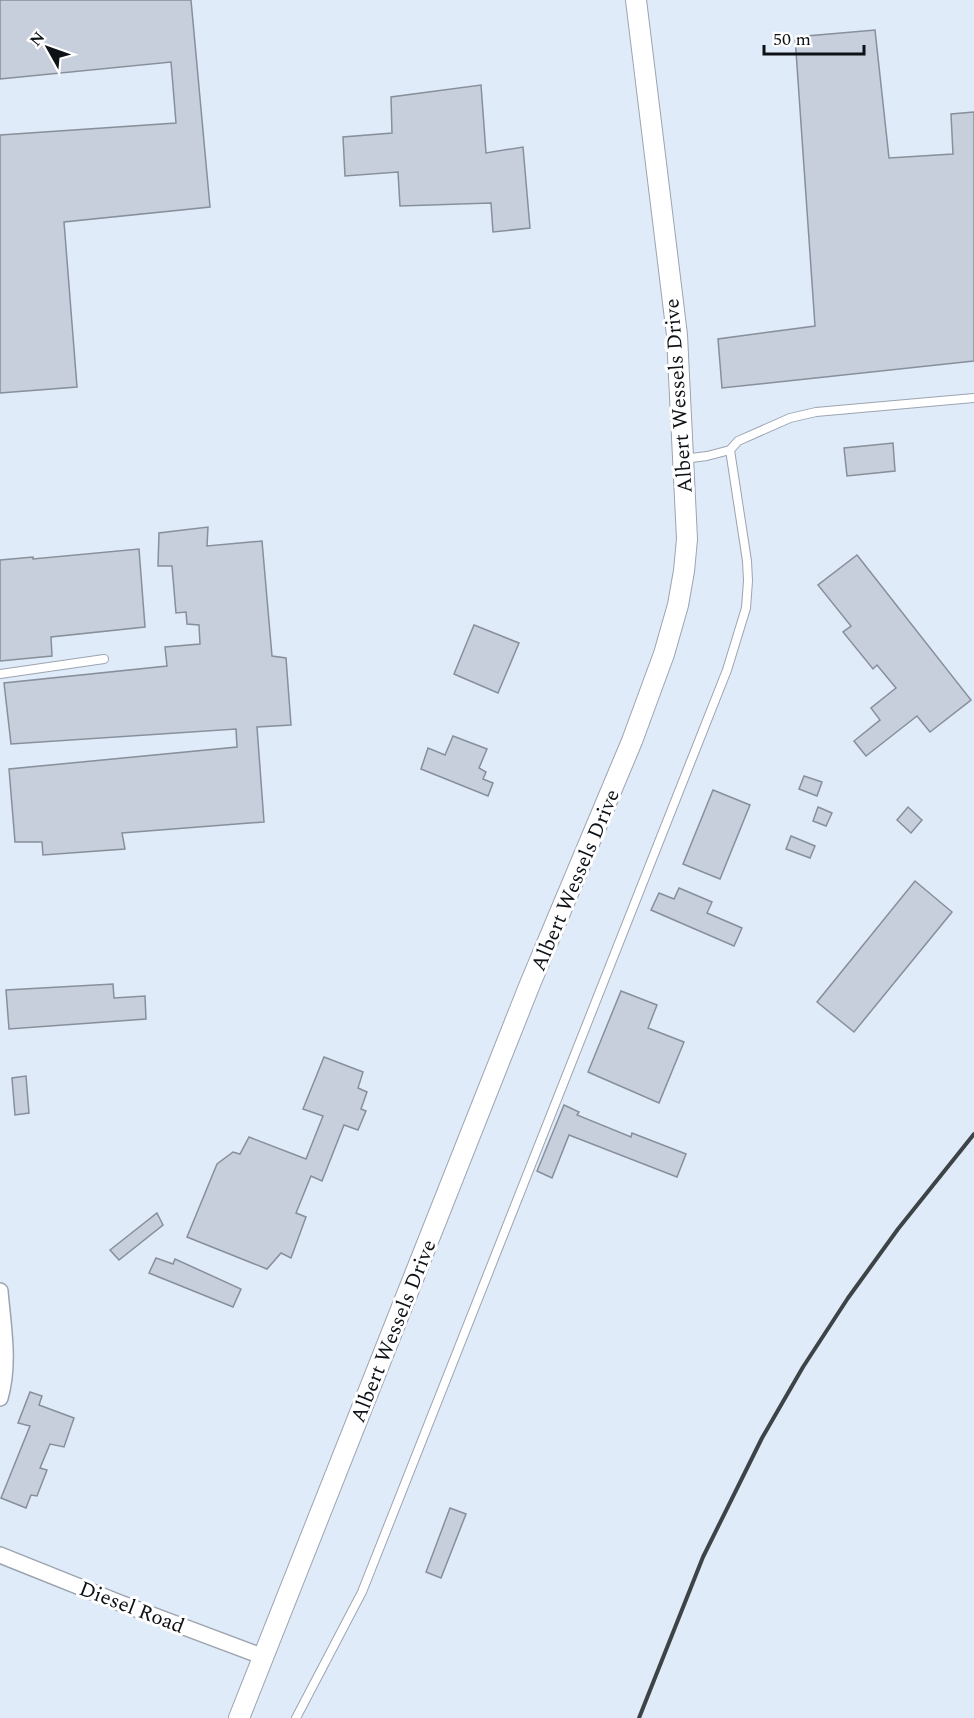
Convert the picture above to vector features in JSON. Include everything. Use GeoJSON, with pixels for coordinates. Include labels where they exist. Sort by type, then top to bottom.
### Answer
{"type":"FeatureCollection","features":[{"type":"Feature","properties":{"kind":"street","name":"Albert Wessels Drive"},"geometry":{"type":"LineString","coordinates":[[239,1718],[530,984],[617,780],[664,654],[678,605],[687,539],[676,336],[636,0]]}},
{"type":"Feature","properties":{"kind":"street"},"geometry":{"type":"LineString","coordinates":[[0,1291],[6,1368],[0,1398]]}},
{"type":"Feature","properties":{"kind":"street","name":"Diesel Road"},"geometry":{"type":"LineString","coordinates":[[0,1555],[264,1657]]}},
{"type":"Feature","properties":{"kind":"lane"},"geometry":{"type":"LineString","coordinates":[[682,459],[730,450],[738,441],[790,418],[816,412],[974,398]]}},
{"type":"Feature","properties":{"kind":"lane"},"geometry":{"type":"LineString","coordinates":[[297,1718],[362,1592],[727,670],[746,608],[748,581],[730,450]]}},
{"type":"Feature","properties":{"kind":"lane"},"geometry":{"type":"LineString","coordinates":[[0,674],[104,659]]}},
{"type":"Feature","properties":{"kind":"shaded area"},"geometry":{"type":"Polygon","coordinates":[[[0,0],[974,0],[974,1718],[0,1718],[0,0]]]}},
{"type":"Feature","properties":{"kind":"building"},"geometry":{"type":"Polygon","coordinates":[[[0,0],[191,0],[210,207],[64,222],[77,387],[0,393],[0,135],[176,123],[171,62],[0,79],[0,0]]]}},
{"type":"Feature","properties":{"kind":"building"},"geometry":{"type":"Polygon","coordinates":[[[875,30],[889,158],[953,154],[951,114],[974,112],[974,361],[722,388],[718,339],[815,326],[795,37],[875,30]]]}},
{"type":"Feature","properties":{"kind":"building"},"geometry":{"type":"Polygon","coordinates":[[[481,85],[486,153],[523,147],[530,228],[493,232],[491,203],[400,206],[398,172],[345,176],[343,137],[392,133],[391,97],[481,85]]]}},
{"type":"Feature","properties":{"kind":"building"},"geometry":{"type":"Polygon","coordinates":[[[893,443],[895,471],[847,476],[844,448],[893,443]]]}},
{"type":"Feature","properties":{"kind":"building"},"geometry":{"type":"Polygon","coordinates":[[[208,527],[207,546],[262,541],[272,656],[286,658],[291,725],[257,727],[264,822],[122,833],[125,849],[43,855],[42,842],[15,842],[9,769],[237,747],[236,729],[11,744],[4,683],[167,666],[165,647],[200,644],[199,625],[187,624],[186,612],[176,613],[172,566],[158,566],[159,533],[208,527]]]}},
{"type":"Feature","properties":{"kind":"building"},"geometry":{"type":"Polygon","coordinates":[[[139,549],[145,627],[51,637],[52,656],[0,661],[0,560],[139,549]]]}},
{"type":"Feature","properties":{"kind":"building"},"geometry":{"type":"Polygon","coordinates":[[[857,555],[971,700],[930,732],[917,716],[866,756],[854,741],[880,720],[871,708],[896,688],[877,665],[873,669],[843,632],[851,626],[818,585],[857,555]]]}},
{"type":"Feature","properties":{"kind":"building"},"geometry":{"type":"Polygon","coordinates":[[[474,625],[519,643],[498,693],[454,674],[474,625]]]}},
{"type":"Feature","properties":{"kind":"building"},"geometry":{"type":"Polygon","coordinates":[[[453,736],[487,749],[479,768],[486,772],[483,779],[493,783],[488,796],[421,769],[428,748],[445,755],[453,736]]]}},
{"type":"Feature","properties":{"kind":"building"},"geometry":{"type":"Polygon","coordinates":[[[804,776],[822,782],[817,796],[799,789],[804,776]]]}},
{"type":"Feature","properties":{"kind":"building"},"geometry":{"type":"Polygon","coordinates":[[[713,790],[750,805],[720,879],[683,864],[713,790]]]}},
{"type":"Feature","properties":{"kind":"building"},"geometry":{"type":"Polygon","coordinates":[[[818,807],[832,813],[826,826],[813,821],[818,807]]]}},
{"type":"Feature","properties":{"kind":"building"},"geometry":{"type":"Polygon","coordinates":[[[908,807],[922,820],[911,833],[897,820],[908,807]]]}},
{"type":"Feature","properties":{"kind":"building"},"geometry":{"type":"Polygon","coordinates":[[[791,836],[815,846],[810,858],[786,849],[791,836]]]}},
{"type":"Feature","properties":{"kind":"building"},"geometry":{"type":"Polygon","coordinates":[[[915,881],[952,912],[854,1032],[817,1002],[915,881]]]}},
{"type":"Feature","properties":{"kind":"building"},"geometry":{"type":"Polygon","coordinates":[[[679,888],[712,902],[707,913],[742,928],[734,946],[651,910],[659,893],[674,899],[679,888]]]}},
{"type":"Feature","properties":{"kind":"building"},"geometry":{"type":"Polygon","coordinates":[[[113,984],[114,998],[145,996],[146,1019],[9,1029],[6,990],[113,984]]]}},
{"type":"Feature","properties":{"kind":"building"},"geometry":{"type":"Polygon","coordinates":[[[621,991],[657,1005],[648,1028],[684,1042],[659,1103],[588,1072],[621,991]]]}},
{"type":"Feature","properties":{"kind":"building"},"geometry":{"type":"Polygon","coordinates":[[[324,1057],[363,1072],[358,1088],[367,1092],[361,1109],[366,1111],[358,1130],[344,1125],[322,1181],[311,1176],[296,1213],[306,1217],[291,1258],[281,1253],[267,1269],[187,1237],[217,1164],[233,1152],[240,1154],[249,1137],[306,1159],[323,1116],[303,1109],[324,1057]]]}},
{"type":"Feature","properties":{"kind":"building"},"geometry":{"type":"Polygon","coordinates":[[[26,1076],[29,1113],[15,1115],[12,1078],[26,1076]]]}},
{"type":"Feature","properties":{"kind":"building"},"geometry":{"type":"Polygon","coordinates":[[[564,1105],[579,1112],[577,1115],[631,1137],[632,1133],[686,1154],[677,1177],[569,1135],[552,1178],[537,1171],[564,1105]]]}},
{"type":"Feature","properties":{"kind":"building"},"geometry":{"type":"Polygon","coordinates":[[[157,1213],[163,1225],[119,1260],[110,1250],[157,1213]]]}},
{"type":"Feature","properties":{"kind":"building"},"geometry":{"type":"Polygon","coordinates":[[[156,1258],[173,1264],[175,1259],[241,1289],[233,1307],[149,1273],[156,1258]]]}},
{"type":"Feature","properties":{"kind":"building"},"geometry":{"type":"Polygon","coordinates":[[[30,1392],[42,1396],[39,1405],[74,1418],[64,1447],[50,1444],[40,1468],[47,1470],[37,1496],[31,1495],[26,1508],[1,1498],[30,1426],[18,1423],[30,1392]]]}},
{"type":"Feature","properties":{"kind":"building"},"geometry":{"type":"Polygon","coordinates":[[[450,1508],[466,1514],[441,1578],[426,1572],[450,1508]]]}},
{"type":"Feature","properties":{"kind":"railway"},"geometry":{"type":"LineString","coordinates":[[639,1718],[703,1557],[762,1438],[803,1367],[848,1298],[898,1229],[974,1134]]}}]}
